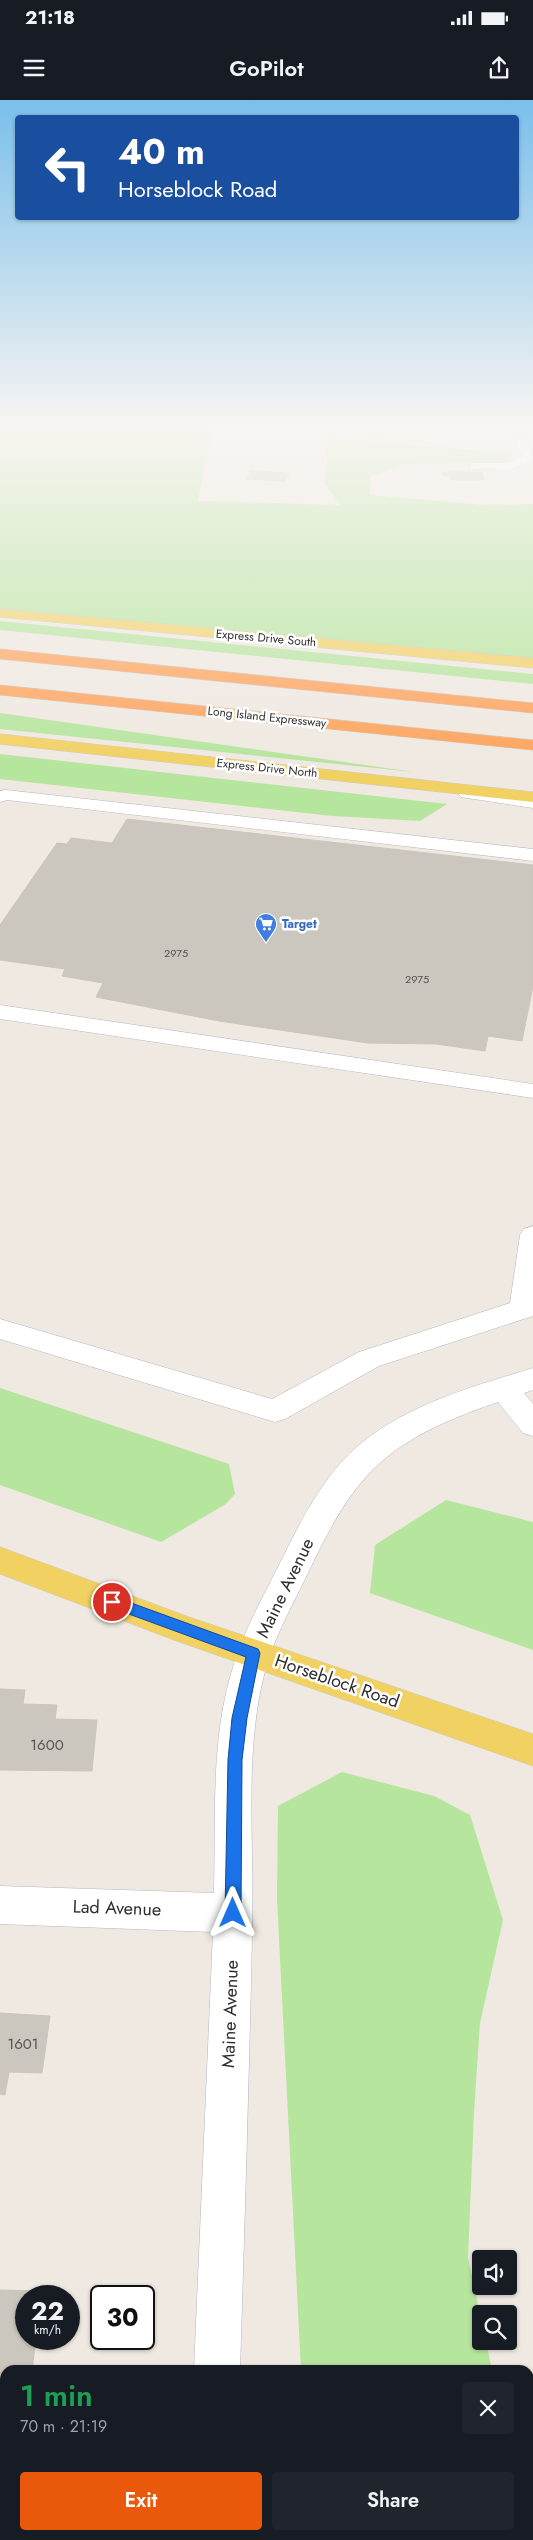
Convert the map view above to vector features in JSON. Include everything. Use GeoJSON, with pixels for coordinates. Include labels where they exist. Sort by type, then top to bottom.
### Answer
{"type":"FeatureCollection","features":[{"type":"Feature","properties":{"kind":"highway"},"geometry":{"type":"LineString","coordinates":[[0,654],[533,706]]}},
{"type":"Feature","properties":{"kind":"highway","name":"Long Island Expressway"},"geometry":{"type":"LineString","coordinates":[[0,690],[533,745]]}},
{"type":"Feature","properties":{"kind":"highway"},"geometry":{"type":"LineString","coordinates":[[314,722],[533,752]]}},
{"type":"Feature","properties":{"kind":"main road","name":"Express Drive South"},"geometry":{"type":"LineString","coordinates":[[0,613],[533,663]]}},
{"type":"Feature","properties":{"kind":"main road","name":"Express Drive North"},"geometry":{"type":"LineString","coordinates":[[0,739],[533,798]]}},
{"type":"Feature","properties":{"kind":"main road","name":"Horseblock Road"},"geometry":{"type":"LineString","coordinates":[[0,1560],[253,1653],[362,1689],[533,1750]]}},
{"type":"Feature","properties":{"kind":"street"},"geometry":{"type":"LineString","coordinates":[[356,778],[533,803]]}},
{"type":"Feature","properties":{"kind":"street"},"geometry":{"type":"LineString","coordinates":[[0,797],[6,795],[533,855]]}},
{"type":"Feature","properties":{"kind":"street"},"geometry":{"type":"LineString","coordinates":[[0,1012],[533,1091]]}},
{"type":"Feature","properties":{"kind":"street"},"geometry":{"type":"LineString","coordinates":[[0,1329],[275,1411],[369,1359],[523,1309],[533,1235]]}},
{"type":"Feature","properties":{"kind":"street","name":"Maine Avenue"},"geometry":{"type":"LineString","coordinates":[[217,2365],[233,1913],[235,1760],[239,1718],[253,1653],[315,1526],[330,1500],[351,1472],[372,1450],[400,1431],[430,1416],[533,1379]]}},
{"type":"Feature","properties":{"kind":"street"},"geometry":{"type":"LineString","coordinates":[[504,1389],[533,1425]]}},
{"type":"Feature","properties":{"kind":"street","name":"Lad Avenue"},"geometry":{"type":"LineString","coordinates":[[0,1905],[233,1913]]}},
{"type":"Feature","properties":{"kind":"green space"},"geometry":{"type":"Polygon","coordinates":[[[0,539],[533,539],[533,662],[0,610],[0,539]]]}},
{"type":"Feature","properties":{"kind":"green space"},"geometry":{"type":"Polygon","coordinates":[[[0,621],[533,674],[533,684],[0,630],[0,621]]]}},
{"type":"Feature","properties":{"kind":"green space"},"geometry":{"type":"Polygon","coordinates":[[[0,713],[414,772],[0,729],[0,713]]]}},
{"type":"Feature","properties":{"kind":"green space"},"geometry":{"type":"Polygon","coordinates":[[[0,754],[447,804],[420,821],[332,816],[0,779],[0,754]]]}},
{"type":"Feature","properties":{"kind":"green space"},"geometry":{"type":"Polygon","coordinates":[[[0,1388],[229,1464],[235,1494],[226,1504],[161,1542],[0,1485],[0,1388]]]}},
{"type":"Feature","properties":{"kind":"green space"},"geometry":{"type":"Polygon","coordinates":[[[446,1500],[533,1522],[533,1650],[370,1593],[375,1545],[446,1500]]]}},
{"type":"Feature","properties":{"kind":"green space"},"geometry":{"type":"Polygon","coordinates":[[[342,1772],[434,1796],[470,1815],[503,1920],[480,2023],[468,2258],[472,2276],[472,2295],[476,2295],[478,2305],[472,2305],[472,2350],[488,2350],[491,2365],[301,2365],[277,1899],[278,1806],[342,1772]]]}},
{"type":"Feature","properties":{"kind":"building","name":"Target"},"geometry":{"type":"Polygon","coordinates":[[[127,819],[533,865],[533,986],[522,1041],[488,1036],[485,1051],[436,1044],[368,1043],[219,1021],[96,997],[103,983],[62,976],[65,969],[0,960],[0,925],[57,843],[67,844],[71,838],[112,843],[127,819]]]}},
{"type":"Feature","properties":{"kind":"building"},"geometry":{"type":"Polygon","coordinates":[[[0,1689],[25,1690],[23,1704],[57,1705],[55,1719],[97,1720],[92,1771],[0,1770],[0,1689]]]}},
{"type":"Feature","properties":{"kind":"building"},"geometry":{"type":"Polygon","coordinates":[[[0,2013],[50,2016],[42,2073],[9,2072],[5,2095],[0,2094],[0,2013]]]}},
{"type":"Feature","properties":{"kind":"building"},"geometry":{"type":"Polygon","coordinates":[[[0,2290],[15,2290],[15,2350],[35,2350],[33,2365],[0,2365],[0,2290]]]}},
{"type":"Feature","properties":{"kind":"place","name":"Target"},"geometry":{"type":"Point","coordinates":[266,943]}},
{"type":"Feature","properties":{"kind":"route"},"geometry":{"type":"LineString","coordinates":[[112,1602],[253,1653],[239,1718],[235,1760],[233,1913]]}}]}
